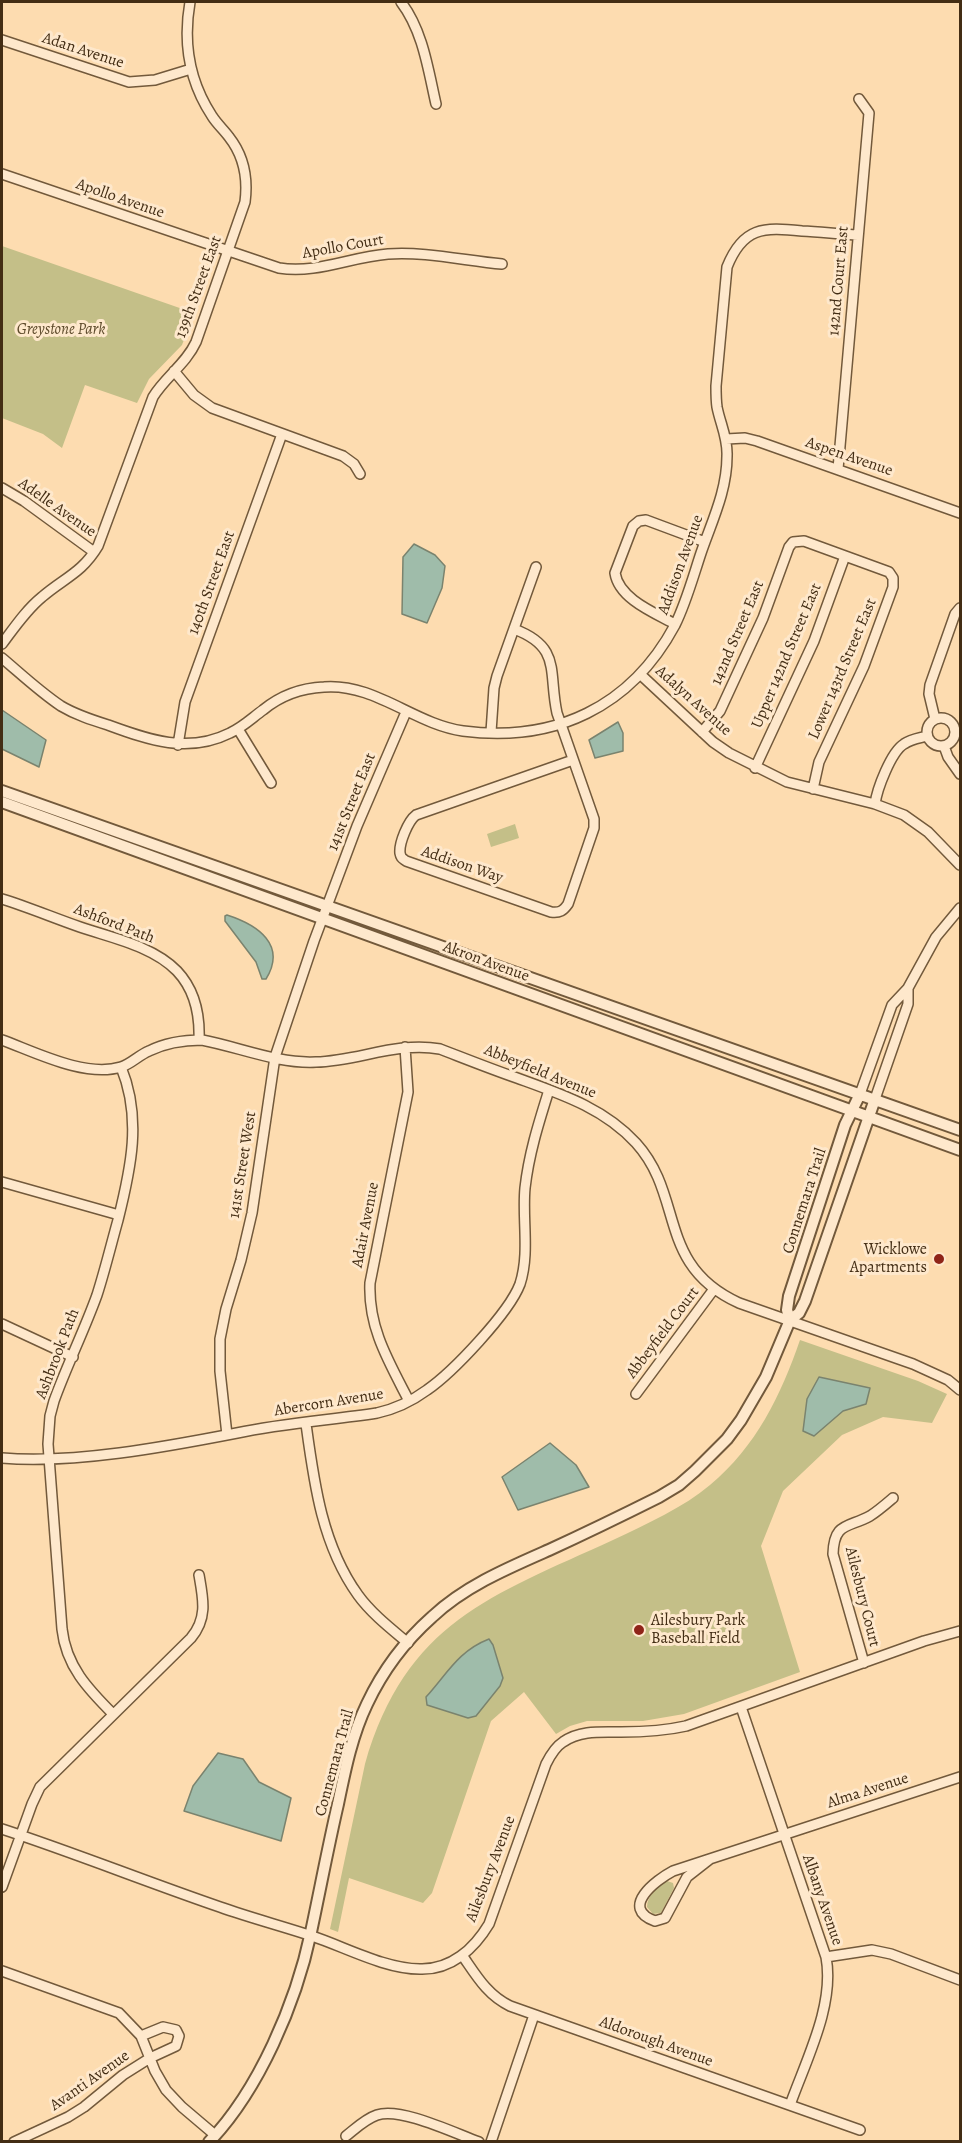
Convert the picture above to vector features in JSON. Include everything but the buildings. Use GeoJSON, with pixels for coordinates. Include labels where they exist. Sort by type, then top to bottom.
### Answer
{"type":"FeatureCollection","features":[{"type":"Feature","properties":{"kind":"street","name":"139th Street East"},"geometry":{"type":"LineString","coordinates":[[2,644],[35,603],[76,573],[94,552],[104,532],[153,397],[162,383],[187,358],[196,342],[245,202],[246,180],[239,152],[212,117],[191,69],[186,37],[190,2]]}},
{"type":"Feature","properties":{"kind":"street"},"geometry":{"type":"LineString","coordinates":[[401,2],[420,37],[436,104]]}},
{"type":"Feature","properties":{"kind":"street","name":"Adan Avenue"},"geometry":{"type":"LineString","coordinates":[[2,40],[129,82],[155,80],[191,69]]}},
{"type":"Feature","properties":{"kind":"street","name":"142nd Court East"},"geometry":{"type":"LineString","coordinates":[[838,469],[869,112],[859,99]]}},
{"type":"Feature","properties":{"kind":"street","name":"Apollo Avenue"},"geometry":{"type":"LineString","coordinates":[[2,174],[228,252]]}},
{"type":"Feature","properties":{"kind":"street","name":"Addison Avenue"},"geometry":{"type":"LineString","coordinates":[[2,658],[52,699],[75,713],[149,740],[178,745],[209,741],[238,729],[282,698],[302,690],[322,687],[342,687],[362,691],[406,712],[462,731],[535,730],[560,724],[587,713],[608,702],[641,675],[656,656],[675,624],[725,485],[728,454],[717,406],[716,386],[727,267],[732,253],[749,235],[771,228],[858,235]]}},
{"type":"Feature","properties":{"kind":"street","name":"Apollo Court"},"geometry":{"type":"LineString","coordinates":[[228,252],[270,266],[298,270],[317,269],[380,255],[399,254],[502,264]]}},
{"type":"Feature","properties":{"kind":"street"},"geometry":{"type":"LineString","coordinates":[[174,372],[194,395],[206,404],[343,456],[354,464],[360,474]]}},
{"type":"Feature","properties":{"kind":"street","name":"140th Street East"},"geometry":{"type":"LineString","coordinates":[[178,745],[185,702],[282,434]]}},
{"type":"Feature","properties":{"kind":"street","name":"Aspen Avenue"},"geometry":{"type":"LineString","coordinates":[[726,439],[745,438],[757,441],[960,513]]}},
{"type":"Feature","properties":{"kind":"street","name":"Adelle Avenue"},"geometry":{"type":"LineString","coordinates":[[2,488],[24,501],[94,552]]}},
{"type":"Feature","properties":{"kind":"street"},"geometry":{"type":"LineString","coordinates":[[675,624],[640,604],[616,580],[615,573],[633,526],[639,521],[646,520],[705,542]]}},
{"type":"Feature","properties":{"kind":"street","name":"142nd Street East"},"geometry":{"type":"LineString","coordinates":[[702,732],[720,711],[763,618],[789,547],[793,542],[804,541],[845,556]]}},
{"type":"Feature","properties":{"kind":"street","name":"Upper 142nd Street East"},"geometry":{"type":"LineString","coordinates":[[755,768],[814,641],[845,556]]}},
{"type":"Feature","properties":{"kind":"street","name":"Lower 143rd Street East"},"geometry":{"type":"LineString","coordinates":[[813,789],[819,762],[864,666],[893,587],[893,578],[889,572],[845,556]]}},
{"type":"Feature","properties":{"kind":"street"},"geometry":{"type":"LineString","coordinates":[[491,732],[494,688],[536,567]]}},
{"type":"Feature","properties":{"kind":"street"},"geometry":{"type":"LineString","coordinates":[[935,719],[929,694],[930,685],[955,614],[960,608]]}},
{"type":"Feature","properties":{"kind":"street","name":"Addison Way"},"geometry":{"type":"LineString","coordinates":[[514,628],[537,639],[549,658],[560,724],[573,760],[594,819],[594,828],[564,910],[558,913],[551,912],[405,861],[401,857],[400,850],[411,819],[416,816],[573,760]]}},
{"type":"Feature","properties":{"kind":"street","name":"Adalyn Avenue"},"geometry":{"type":"LineString","coordinates":[[641,675],[702,732],[729,753],[787,782],[875,804],[904,815],[928,832],[960,865]]}},
{"type":"Feature","properties":{"kind":"street","name":"141st Street East"},"geometry":{"type":"LineString","coordinates":[[328,905],[357,826],[406,712]]}},
{"type":"Feature","properties":{"kind":"street"},"geometry":{"type":"LineString","coordinates":[[946,718],[957,724],[954,738],[944,746],[934,745],[927,736],[928,726],[935,719],[946,718]]}},
{"type":"Feature","properties":{"kind":"street"},"geometry":{"type":"LineString","coordinates":[[238,729],[271,783]]}},
{"type":"Feature","properties":{"kind":"street"},"geometry":{"type":"LineString","coordinates":[[875,804],[876,794],[897,750],[904,744],[927,736]]}},
{"type":"Feature","properties":{"kind":"street"},"geometry":{"type":"LineString","coordinates":[[944,746],[948,758],[960,774]]}},
{"type":"Feature","properties":{"kind":"street","name":"Akron Avenue"},"geometry":{"type":"LineString","coordinates":[[2,791],[960,1130]]}},
{"type":"Feature","properties":{"kind":"street","name":"Akron Avenue"},"geometry":{"type":"LineString","coordinates":[[2,802],[960,1150]]}},
{"type":"Feature","properties":{"kind":"street","name":"Ashford Path"},"geometry":{"type":"LineString","coordinates":[[2,899],[133,946],[170,965],[182,977],[191,992],[197,1009],[199,1040]]}},
{"type":"Feature","properties":{"kind":"street","name":"141st Street West"},"geometry":{"type":"LineString","coordinates":[[227,1435],[220,1371],[220,1339],[252,1213],[275,1057],[328,905]]}},
{"type":"Feature","properties":{"kind":"street"},"geometry":{"type":"LineString","coordinates":[[860,1094],[892,1005],[908,988],[936,938],[960,908]]}},
{"type":"Feature","properties":{"kind":"street"},"geometry":{"type":"LineString","coordinates":[[875,1099],[908,1004],[908,988]]}},
{"type":"Feature","properties":{"kind":"street","name":"Abbeyfield Avenue"},"geometry":{"type":"LineString","coordinates":[[2,1040],[83,1068],[99,1070],[121,1067],[158,1047],[199,1040],[275,1057],[317,1062],[405,1047],[440,1049],[549,1089],[590,1107],[608,1118],[638,1145],[660,1184],[682,1252],[701,1279],[714,1289],[739,1303],[913,1364],[948,1380],[960,1390]]}},
{"type":"Feature","properties":{"kind":"street","name":"Adair Avenue"},"geometry":{"type":"LineString","coordinates":[[405,1047],[408,1092],[370,1283],[369,1298],[370,1313],[378,1340],[409,1401]]}},
{"type":"Feature","properties":{"kind":"street","name":"Ashbrook Path"},"geometry":{"type":"LineString","coordinates":[[113,1714],[83,1683],[72,1667],[66,1648],[62,1629],[49,1458],[49,1430],[54,1401],[73,1357],[104,1272],[131,1164],[134,1136],[130,1096],[121,1067]]}},
{"type":"Feature","properties":{"kind":"street","name":"Abercorn Avenue"},"geometry":{"type":"LineString","coordinates":[[2,1458],[49,1458],[132,1450],[377,1413],[409,1401],[437,1382],[493,1325],[509,1305],[519,1284],[524,1266],[524,1207],[529,1160],[549,1089]]}},
{"type":"Feature","properties":{"kind":"street","name":"Connemara Trail"},"geometry":{"type":"LineString","coordinates":[[790,1320],[787,1310],[789,1296],[851,1111],[860,1094]]}},
{"type":"Feature","properties":{"kind":"street","name":"Connemara Trail"},"geometry":{"type":"LineString","coordinates":[[215,2139],[246,2093],[273,2045],[288,2011],[311,1935],[343,1779],[354,1740],[372,1694],[390,1665],[431,1617],[452,1601],[481,1582],[641,1506],[679,1485],[720,1447],[741,1420],[766,1377],[790,1320],[799,1312],[805,1301],[875,1099]]}},
{"type":"Feature","properties":{"kind":"street"},"geometry":{"type":"LineString","coordinates":[[2,1182],[119,1215]]}},
{"type":"Feature","properties":{"kind":"street","name":"Abbeyfield Court"},"geometry":{"type":"LineString","coordinates":[[636,1394],[714,1289]]}},
{"type":"Feature","properties":{"kind":"street"},"geometry":{"type":"LineString","coordinates":[[2,1324],[73,1357]]}},
{"type":"Feature","properties":{"kind":"street"},"geometry":{"type":"LineString","coordinates":[[306,1424],[321,1514],[335,1556],[359,1596],[386,1624],[408,1642]]}},
{"type":"Feature","properties":{"kind":"street","name":"Ailesbury Court"},"geometry":{"type":"LineString","coordinates":[[864,1663],[833,1554],[834,1544],[836,1535],[842,1527],[869,1516],[893,1498]]}},
{"type":"Feature","properties":{"kind":"street"},"geometry":{"type":"LineString","coordinates":[[2,1887],[40,1787],[199,1628],[204,1609],[199,1575]]}},
{"type":"Feature","properties":{"kind":"street","name":"Ailesbury Avenue"},"geometry":{"type":"LineString","coordinates":[[21,1835],[221,1908],[311,1935],[393,1965],[406,1968],[432,1968],[446,1965],[477,1942],[489,1924],[546,1764],[558,1746],[570,1738],[597,1731],[648,1731],[686,1726],[924,1641],[960,1631]]}},
{"type":"Feature","properties":{"kind":"street","name":"Albany Avenue"},"geometry":{"type":"LineString","coordinates":[[741,1707],[826,1957],[828,1980],[826,2003],[790,2105]]}},
{"type":"Feature","properties":{"kind":"street","name":"Alma Avenue"},"geometry":{"type":"LineString","coordinates":[[710,1859],[687,1877],[665,1918],[655,1921],[644,1915],[641,1910],[643,1895],[655,1881],[673,1871],[960,1777]]}},
{"type":"Feature","properties":{"kind":"street"},"geometry":{"type":"LineString","coordinates":[[2,1829],[21,1835]]}},
{"type":"Feature","properties":{"kind":"street"},"geometry":{"type":"LineString","coordinates":[[826,1957],[872,1950],[891,1954],[960,1980]]}},
{"type":"Feature","properties":{"kind":"street","name":"Aldorough Avenue"},"geometry":{"type":"LineString","coordinates":[[462,1955],[491,1994],[510,2006],[860,2130]]}},
{"type":"Feature","properties":{"kind":"street"},"geometry":{"type":"LineString","coordinates":[[2,1971],[119,2013],[141,2036],[166,2090],[215,2139]]}},
{"type":"Feature","properties":{"kind":"street"},"geometry":{"type":"LineString","coordinates":[[491,2142],[534,2014]]}},
{"type":"Feature","properties":{"kind":"street","name":"Avanti Avenue"},"geometry":{"type":"LineString","coordinates":[[14,2142],[84,2107],[123,2075],[150,2058],[176,2046],[179,2036],[176,2030],[164,2027],[141,2036]]}},
{"type":"Feature","properties":{"kind":"street"},"geometry":{"type":"LineString","coordinates":[[346,2136],[369,2118],[395,2113],[479,2142]]}},
{"type":"Feature","properties":{"kind":"green space","name":"Greystone Park"},"geometry":{"type":"Polygon","coordinates":[[[2,246],[194,313],[182,345],[149,379],[137,403],[85,385],[62,448],[43,434],[2,418],[2,246]]]}},
{"type":"Feature","properties":{"kind":"green space"},"geometry":{"type":"Polygon","coordinates":[[[515,824],[519,838],[491,847],[487,834],[515,824]]]}},
{"type":"Feature","properties":{"kind":"green space"},"geometry":{"type":"Polygon","coordinates":[[[800,1340],[918,1381],[947,1394],[932,1423],[883,1417],[842,1435],[783,1491],[761,1546],[800,1672],[684,1714],[643,1721],[587,1721],[570,1726],[556,1734],[524,1692],[491,1721],[432,1893],[423,1903],[349,1878],[338,1932],[330,1929],[365,1764],[382,1716],[404,1677],[429,1645],[459,1620],[492,1598],[652,1521],[689,1501],[710,1485],[741,1454],[754,1437],[775,1400],[800,1340]]]}},
{"type":"Feature","properties":{"kind":"green space"},"geometry":{"type":"Polygon","coordinates":[[[667,1881],[673,1883],[674,1888],[661,1913],[653,1914],[647,1907],[649,1899],[656,1889],[667,1881]]]}},
{"type":"Feature","properties":{"kind":"shaded area"},"geometry":{"type":"Polygon","coordinates":[[[414,544],[435,555],[445,566],[442,588],[427,623],[402,614],[403,557],[414,544]]]}},
{"type":"Feature","properties":{"kind":"shaded area"},"geometry":{"type":"Polygon","coordinates":[[[2,710],[46,740],[39,767],[2,749],[2,710]]]}},
{"type":"Feature","properties":{"kind":"shaded area"},"geometry":{"type":"Polygon","coordinates":[[[618,722],[623,733],[623,751],[595,758],[589,740],[618,722]]]}},
{"type":"Feature","properties":{"kind":"shaded area"},"geometry":{"type":"Polygon","coordinates":[[[227,915],[249,924],[266,938],[271,946],[272,967],[266,979],[262,979],[256,962],[225,921],[227,915]]]}},
{"type":"Feature","properties":{"kind":"shaded area"},"geometry":{"type":"Polygon","coordinates":[[[819,1377],[870,1388],[866,1404],[843,1411],[814,1436],[803,1431],[807,1399],[819,1377]]]}},
{"type":"Feature","properties":{"kind":"shaded area"},"geometry":{"type":"Polygon","coordinates":[[[550,1443],[576,1465],[589,1487],[518,1510],[502,1477],[550,1443]]]}},
{"type":"Feature","properties":{"kind":"shaded area"},"geometry":{"type":"Polygon","coordinates":[[[489,1639],[503,1678],[500,1686],[476,1716],[468,1718],[427,1705],[426,1697],[454,1664],[469,1650],[489,1639]]]}},
{"type":"Feature","properties":{"kind":"shaded area"},"geometry":{"type":"Polygon","coordinates":[[[218,1753],[243,1759],[259,1782],[291,1798],[281,1841],[184,1811],[193,1786],[218,1753]]]}},
{"type":"Feature","properties":{"kind":"place","name":"Wicklowe Apartments"},"geometry":{"type":"Point","coordinates":[939,1259]}},
{"type":"Feature","properties":{"kind":"place","name":"Ailesbury Park Baseball Field"},"geometry":{"type":"Point","coordinates":[639,1630]}}]}
